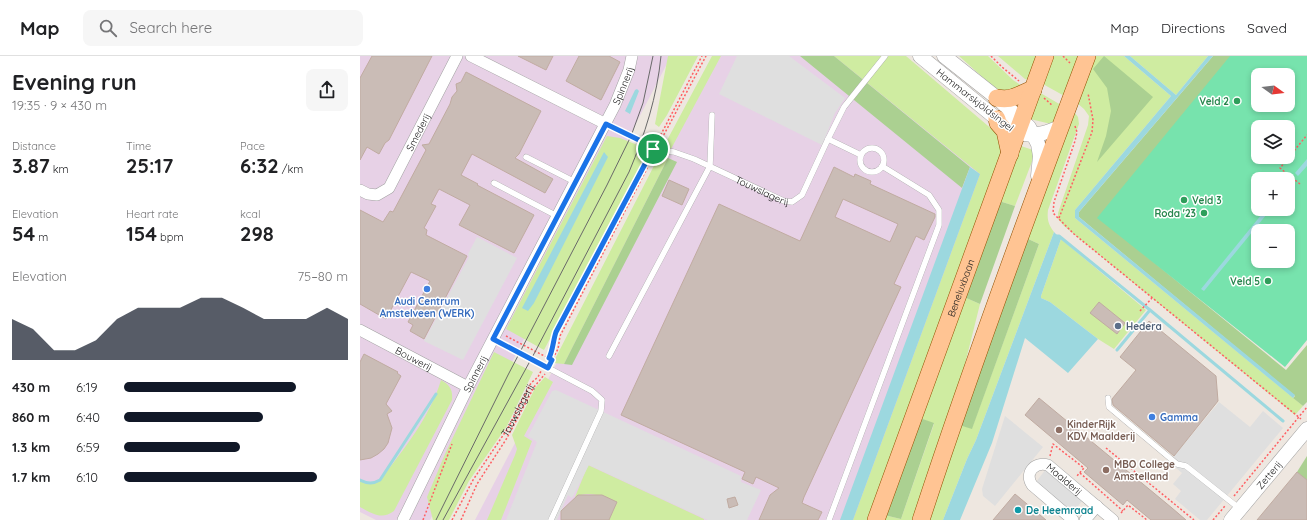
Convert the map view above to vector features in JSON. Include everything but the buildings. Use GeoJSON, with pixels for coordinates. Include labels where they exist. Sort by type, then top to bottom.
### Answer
{"type":"FeatureCollection","features":[{"type":"Feature","properties":{"kind":"main road","name":"Beneluxbaan"},"geometry":{"type":"LineString","coordinates":[[876,520],[1045,56]]}},
{"type":"Feature","properties":{"kind":"main road"},"geometry":{"type":"LineString","coordinates":[[921,520],[961,401],[1087,56]]}},
{"type":"Feature","properties":{"kind":"main road"},"geometry":{"type":"LineString","coordinates":[[997,98],[1012,98],[1025,91],[1033,90]]}},
{"type":"Feature","properties":{"kind":"main road"},"geometry":{"type":"LineString","coordinates":[[997,119],[998,123],[1005,131],[1010,154]]}},
{"type":"Feature","properties":{"kind":"street","name":"Smederij"},"geometry":{"type":"LineString","coordinates":[[364,192],[377,195],[388,188],[457,56]]}},
{"type":"Feature","properties":{"kind":"street","name":"Touwslagerij"},"geometry":{"type":"LineString","coordinates":[[471,56],[606,124]]}},
{"type":"Feature","properties":{"kind":"street","name":"Spinnerij"},"geometry":{"type":"LineString","coordinates":[[403,520],[468,387],[606,124],[625,82],[632,56]]}},
{"type":"Feature","properties":{"kind":"street","name":"Hammarskjöldsingel"},"geometry":{"type":"LineString","coordinates":[[920,56],[997,119],[1000,118],[1020,126],[1034,135],[1049,132],[1060,127]]}},
{"type":"Feature","properties":{"kind":"street","name":"Hammarskjöldsingel"},"geometry":{"type":"LineString","coordinates":[[944,56],[997,98],[1020,126]]}},
{"type":"Feature","properties":{"kind":"street"},"geometry":{"type":"LineString","coordinates":[[1034,135],[1038,144],[1040,156],[1037,192]]}},
{"type":"Feature","properties":{"kind":"street","name":"Bouwerij"},"geometry":{"type":"LineString","coordinates":[[360,330],[468,387]]}},
{"type":"Feature","properties":{"kind":"street","name":"Zetterij"},"geometry":{"type":"LineString","coordinates":[[1233,510],[1303,423]]}},
{"type":"Feature","properties":{"kind":"street","name":"Maalderij"},"geometry":{"type":"LineString","coordinates":[[1073,520],[1032,485],[1029,474],[1032,468],[1041,464],[1048,465],[1096,506],[1116,518]]}},
{"type":"Feature","properties":{"kind":"street"},"geometry":{"type":"LineString","coordinates":[[1085,520],[1096,506]]}},
{"type":"Feature","properties":{"kind":"lane"},"geometry":{"type":"LineString","coordinates":[[861,155],[828,139],[844,107],[885,56]]}},
{"type":"Feature","properties":{"kind":"lane"},"geometry":{"type":"LineString","coordinates":[[609,356],[710,166],[712,115]]}},
{"type":"Feature","properties":{"kind":"lane","name":"Touwslagerij"},"geometry":{"type":"LineString","coordinates":[[606,124],[655,149],[674,152],[694,158],[784,201],[792,202],[802,195],[828,139]]}},
{"type":"Feature","properties":{"kind":"lane"},"geometry":{"type":"LineString","coordinates":[[867,148],[878,149],[883,155],[884,161],[882,166],[874,172],[865,170],[860,163],[861,155],[867,148]]}},
{"type":"Feature","properties":{"kind":"lane"},"geometry":{"type":"LineString","coordinates":[[526,157],[575,182]]}},
{"type":"Feature","properties":{"kind":"lane"},"geometry":{"type":"LineString","coordinates":[[830,520],[939,225],[939,210],[929,195],[882,166]]}},
{"type":"Feature","properties":{"kind":"lane"},"geometry":{"type":"LineString","coordinates":[[494,184],[557,216]]}},
{"type":"Feature","properties":{"kind":"lane"},"geometry":{"type":"LineString","coordinates":[[495,335],[546,367],[592,391],[602,400],[601,411],[551,520]]}},
{"type":"Feature","properties":{"kind":"lane"},"geometry":{"type":"LineString","coordinates":[[1108,398],[1109,407],[1176,464],[1186,466],[1233,510]]}},
{"type":"Feature","properties":{"kind":"path","name":"Touwslagerij"},"geometry":{"type":"LineString","coordinates":[[452,520],[473,480],[508,428],[531,383],[546,367],[553,350],[556,332],[655,149],[702,56]]}},
{"type":"Feature","properties":{"kind":"path"},"geometry":{"type":"LineString","coordinates":[[461,520],[477,484],[507,438],[534,387],[542,379],[546,367],[558,349],[560,336],[655,149],[706,56]]}},
{"type":"Feature","properties":{"kind":"path"},"geometry":{"type":"LineString","coordinates":[[1063,56],[1070,63]]}},
{"type":"Feature","properties":{"kind":"path"},"geometry":{"type":"LineString","coordinates":[[1087,92],[1090,98],[1093,120],[1092,132],[1059,219],[1074,234],[1303,423]]}},
{"type":"Feature","properties":{"kind":"path"},"geometry":{"type":"LineString","coordinates":[[1300,184],[1280,168],[1307,135]]}},
{"type":"Feature","properties":{"kind":"path"},"geometry":{"type":"LineString","coordinates":[[1140,311],[1152,298]]}},
{"type":"Feature","properties":{"kind":"path"},"geometry":{"type":"LineString","coordinates":[[495,335],[552,360]]}},
{"type":"Feature","properties":{"kind":"path"},"geometry":{"type":"LineString","coordinates":[[1213,520],[1233,510],[1303,423],[1307,407]]}},
{"type":"Feature","properties":{"kind":"path"},"geometry":{"type":"LineString","coordinates":[[1048,465],[1053,444],[1084,468],[1070,484]]}},
{"type":"Feature","properties":{"kind":"path"},"geometry":{"type":"LineString","coordinates":[[1106,448],[1194,520]]}},
{"type":"Feature","properties":{"kind":"path"},"geometry":{"type":"LineString","coordinates":[[1080,473],[1123,511]]}},
{"type":"Feature","properties":{"kind":"path"},"geometry":{"type":"LineString","coordinates":[[1116,518],[1128,505],[1147,520]]}},
{"type":"Feature","properties":{"kind":"shaded area"},"geometry":{"type":"Polygon","coordinates":[[[360,56],[671,56],[430,520],[376,520],[360,512],[360,56]]]}},
{"type":"Feature","properties":{"kind":"shaded area"},"geometry":{"type":"Polygon","coordinates":[[[716,56],[845,56],[988,172],[864,520],[475,520],[716,56]]]}},
{"type":"Feature","properties":{"kind":"shaded area"},"geometry":{"type":"Polygon","coordinates":[[[737,56],[789,56],[845,98],[835,113],[822,145],[719,94],[737,56]]]}},
{"type":"Feature","properties":{"kind":"shaded area"},"geometry":{"type":"Polygon","coordinates":[[[477,237],[517,258],[463,360],[424,341],[469,257],[468,254],[477,237]]]}},
{"type":"Feature","properties":{"kind":"shaded area"},"geometry":{"type":"Polygon","coordinates":[[[556,390],[741,476],[741,482],[761,490],[747,520],[708,520],[589,465],[572,498],[568,495],[557,520],[506,520],[537,442],[528,436],[552,391],[556,390]]]}},
{"type":"Feature","properties":{"kind":"shaded area"},"geometry":{"type":"Polygon","coordinates":[[[1219,402],[1250,427],[1263,411],[1283,428],[1207,520],[1200,520],[1175,499],[1181,491],[1173,484],[1182,473],[1169,462],[1219,402]]]}},
{"type":"Feature","properties":{"kind":"shaded area"},"geometry":{"type":"Polygon","coordinates":[[[1005,416],[1043,447],[995,506],[983,496],[982,489],[1005,416]]]}},
{"type":"Feature","properties":{"kind":"shaded area"},"geometry":{"type":"Polygon","coordinates":[[[1046,469],[1083,500],[1072,513],[1036,482],[1046,469]]]}},
{"type":"Feature","properties":{"kind":"green space"},"geometry":{"type":"Polygon","coordinates":[[[668,56],[698,56],[667,115],[659,127],[655,124],[668,56]]]}},
{"type":"Feature","properties":{"kind":"green space"},"geometry":{"type":"Polygon","coordinates":[[[712,56],[721,56],[671,149],[664,146],[712,56]]]}},
{"type":"Feature","properties":{"kind":"green space"},"geometry":{"type":"Polygon","coordinates":[[[800,56],[834,56],[970,167],[962,188],[800,56]]]}},
{"type":"Feature","properties":{"kind":"green space"},"geometry":{"type":"Polygon","coordinates":[[[834,56],[906,56],[994,131],[1000,141],[1002,153],[870,520],[853,520],[980,174],[834,56]]]}},
{"type":"Feature","properties":{"kind":"green space"},"geometry":{"type":"Polygon","coordinates":[[[959,56],[988,56],[1013,80],[1022,86],[1017,91],[998,91],[959,56]]]}},
{"type":"Feature","properties":{"kind":"green space"},"geometry":{"type":"Polygon","coordinates":[[[998,56],[1124,56],[1171,96],[1075,210],[1075,218],[1303,406],[1295,415],[1064,226],[1058,219],[1058,213],[1088,125],[1089,116],[1077,103],[1041,83],[1025,79],[998,56]]]}},
{"type":"Feature","properties":{"kind":"green space"},"geometry":{"type":"Polygon","coordinates":[[[1104,56],[1153,97],[1097,162],[1106,136],[1111,111],[1107,88],[1093,69],[1104,56]]]}},
{"type":"Feature","properties":{"kind":"green space"},"geometry":{"type":"Polygon","coordinates":[[[1130,56],[1208,56],[1176,95],[1130,56]]]}},
{"type":"Feature","properties":{"kind":"green space"},"geometry":{"type":"Polygon","coordinates":[[[1213,56],[1236,56],[1103,221],[1286,370],[1307,345],[1307,402],[1303,406],[1293,398],[1295,396],[1079,217],[1079,212],[1213,56]]]}},
{"type":"Feature","properties":{"kind":"green space","name":"Roda '23"},"geometry":{"type":"Polygon","coordinates":[[[1230,56],[1307,56],[1307,340],[1285,367],[1097,218],[1230,56]]]}},
{"type":"Feature","properties":{"kind":"green space"},"geometry":{"type":"Polygon","coordinates":[[[1037,91],[1061,105],[1055,120],[1051,124],[1030,119],[1037,91]]]}},
{"type":"Feature","properties":{"kind":"green space"},"geometry":{"type":"Polygon","coordinates":[[[1075,113],[1078,117],[1079,124],[1048,210],[1048,221],[1054,232],[976,440],[943,520],[930,520],[959,425],[972,428],[1039,244],[1026,238],[1075,113]]]}},
{"type":"Feature","properties":{"kind":"green space"},"geometry":{"type":"Polygon","coordinates":[[[607,136],[620,138],[650,150],[544,350],[506,329],[607,136]]]}},
{"type":"Feature","properties":{"kind":"green space"},"geometry":{"type":"Polygon","coordinates":[[[1018,145],[1036,151],[1015,206],[999,201],[1018,145]]]}},
{"type":"Feature","properties":{"kind":"green space"},"geometry":{"type":"Polygon","coordinates":[[[660,154],[668,158],[564,364],[553,363],[660,154]]]}},
{"type":"Feature","properties":{"kind":"green space"},"geometry":{"type":"Polygon","coordinates":[[[668,158],[677,162],[572,365],[564,364],[668,158]]]}},
{"type":"Feature","properties":{"kind":"green space"},"geometry":{"type":"Polygon","coordinates":[[[999,201],[1015,206],[980,304],[964,297],[999,201]]]}},
{"type":"Feature","properties":{"kind":"green space"},"geometry":{"type":"Polygon","coordinates":[[[1026,238],[1039,244],[972,429],[959,425],[1026,238]]]}},
{"type":"Feature","properties":{"kind":"green space"},"geometry":{"type":"Polygon","coordinates":[[[1061,239],[1146,310],[1114,349],[1098,339],[1050,302],[1041,298],[1061,239]]]}},
{"type":"Feature","properties":{"kind":"green space"},"geometry":{"type":"Polygon","coordinates":[[[964,297],[980,304],[964,368],[915,520],[883,520],[884,515],[901,519],[934,424],[920,418],[964,297]]]}},
{"type":"Feature","properties":{"kind":"green space"},"geometry":{"type":"Polygon","coordinates":[[[494,352],[533,372],[507,426],[469,481],[449,520],[433,520],[427,497],[445,454],[494,352]]]}},
{"type":"Feature","properties":{"kind":"green space"},"geometry":{"type":"Polygon","coordinates":[[[545,377],[553,382],[524,436],[532,441],[501,520],[487,520],[517,449],[512,435],[535,388],[545,377]]]}},
{"type":"Feature","properties":{"kind":"green space"},"geometry":{"type":"Polygon","coordinates":[[[441,380],[450,388],[452,400],[394,511],[390,514],[381,516],[373,514],[360,507],[360,481],[371,484],[376,483],[381,479],[416,432],[430,407],[441,380]]]}},
{"type":"Feature","properties":{"kind":"green space"},"geometry":{"type":"Polygon","coordinates":[[[920,418],[934,423],[901,519],[884,515],[920,418]]]}},
{"type":"Feature","properties":{"kind":"green space"},"geometry":{"type":"Polygon","coordinates":[[[1307,456],[1307,481],[1297,472],[1307,456]]]}},
{"type":"Feature","properties":{"kind":"green space"},"geometry":{"type":"Polygon","coordinates":[[[588,465],[704,520],[606,520],[616,503],[601,496],[591,494],[575,497],[588,465]]]}},
{"type":"Feature","properties":{"kind":"water"},"geometry":{"type":"Polygon","coordinates":[[[1124,56],[1130,56],[1176,95],[1208,56],[1213,56],[1079,212],[1079,217],[1295,395],[1293,398],[1075,218],[1075,210],[1171,96],[1124,56]]]}},
{"type":"Feature","properties":{"kind":"water"},"geometry":{"type":"Polygon","coordinates":[[[637,89],[639,91],[630,114],[625,111],[635,90],[637,89]]]}},
{"type":"Feature","properties":{"kind":"water"},"geometry":{"type":"Polygon","coordinates":[[[604,152],[608,157],[534,303],[528,311],[522,308],[604,152]]]}},
{"type":"Feature","properties":{"kind":"water"},"geometry":{"type":"Polygon","coordinates":[[[1307,159],[1307,166],[1298,176],[1295,173],[1307,159]]]}},
{"type":"Feature","properties":{"kind":"water"},"geometry":{"type":"Polygon","coordinates":[[[970,167],[980,174],[853,520],[840,520],[970,167]]]}},
{"type":"Feature","properties":{"kind":"water"},"geometry":{"type":"Polygon","coordinates":[[[1260,216],[1265,216],[1259,224],[1254,224],[1260,216]]]}},
{"type":"Feature","properties":{"kind":"water"},"geometry":{"type":"Polygon","coordinates":[[[1251,227],[1251,233],[1204,291],[1201,289],[1251,227]]]}},
{"type":"Feature","properties":{"kind":"water"},"geometry":{"type":"Polygon","coordinates":[[[1054,232],[1061,239],[1041,298],[1050,302],[1098,339],[1068,373],[1025,338],[992,443],[960,520],[943,520],[976,440],[1054,232]]]}},
{"type":"Feature","properties":{"kind":"waterway"},"geometry":{"type":"LineString","coordinates":[[1056,236],[1059,236],[1150,310]]}},
{"type":"Feature","properties":{"kind":"waterway"},"geometry":{"type":"LineString","coordinates":[[1117,350],[1150,310],[1283,421]]}},
{"type":"Feature","properties":{"kind":"waterway"},"geometry":{"type":"LineString","coordinates":[[360,480],[370,483],[380,480],[436,394]]}},
{"type":"Feature","properties":{"kind":"tram line"},"geometry":{"type":"LineString","coordinates":[[436,520],[508,375],[631,136],[643,103],[653,56]]}},
{"type":"Feature","properties":{"kind":"tram line"},"geometry":{"type":"LineString","coordinates":[[443,520],[535,352],[629,172],[650,115],[657,86],[661,56]]}},
{"type":"Feature","properties":{"kind":"place","name":"Veld 2"},"geometry":{"type":"Point","coordinates":[1237,101]}},
{"type":"Feature","properties":{"kind":"place","name":"Veld 3"},"geometry":{"type":"Point","coordinates":[1184,200]}},
{"type":"Feature","properties":{"kind":"place","name":"Roda '23"},"geometry":{"type":"Point","coordinates":[1204,213]}},
{"type":"Feature","properties":{"kind":"place","name":"Veld 5"},"geometry":{"type":"Point","coordinates":[1268,281]}},
{"type":"Feature","properties":{"kind":"place","name":"Audi Centrum Amstelveen (WERK)"},"geometry":{"type":"Point","coordinates":[427,289]}},
{"type":"Feature","properties":{"kind":"place","name":"Hedera"},"geometry":{"type":"Point","coordinates":[1118,326]}},
{"type":"Feature","properties":{"kind":"place","name":"Gamma"},"geometry":{"type":"Point","coordinates":[1152,417]}},
{"type":"Feature","properties":{"kind":"place","name":"KinderRijk KDV Maalderij"},"geometry":{"type":"Point","coordinates":[1059,430]}},
{"type":"Feature","properties":{"kind":"place","name":"MBO College Amstelland"},"geometry":{"type":"Point","coordinates":[1106,470]}},
{"type":"Feature","properties":{"kind":"place","name":"De Heemraad"},"geometry":{"type":"Point","coordinates":[1018,510]}},
{"type":"Feature","properties":{"kind":"route"},"geometry":{"type":"LineString","coordinates":[[606,124],[641,141],[653,149],[556,332],[553,350],[549,358],[552,360],[548,368],[493,339],[606,124]]}}]}
